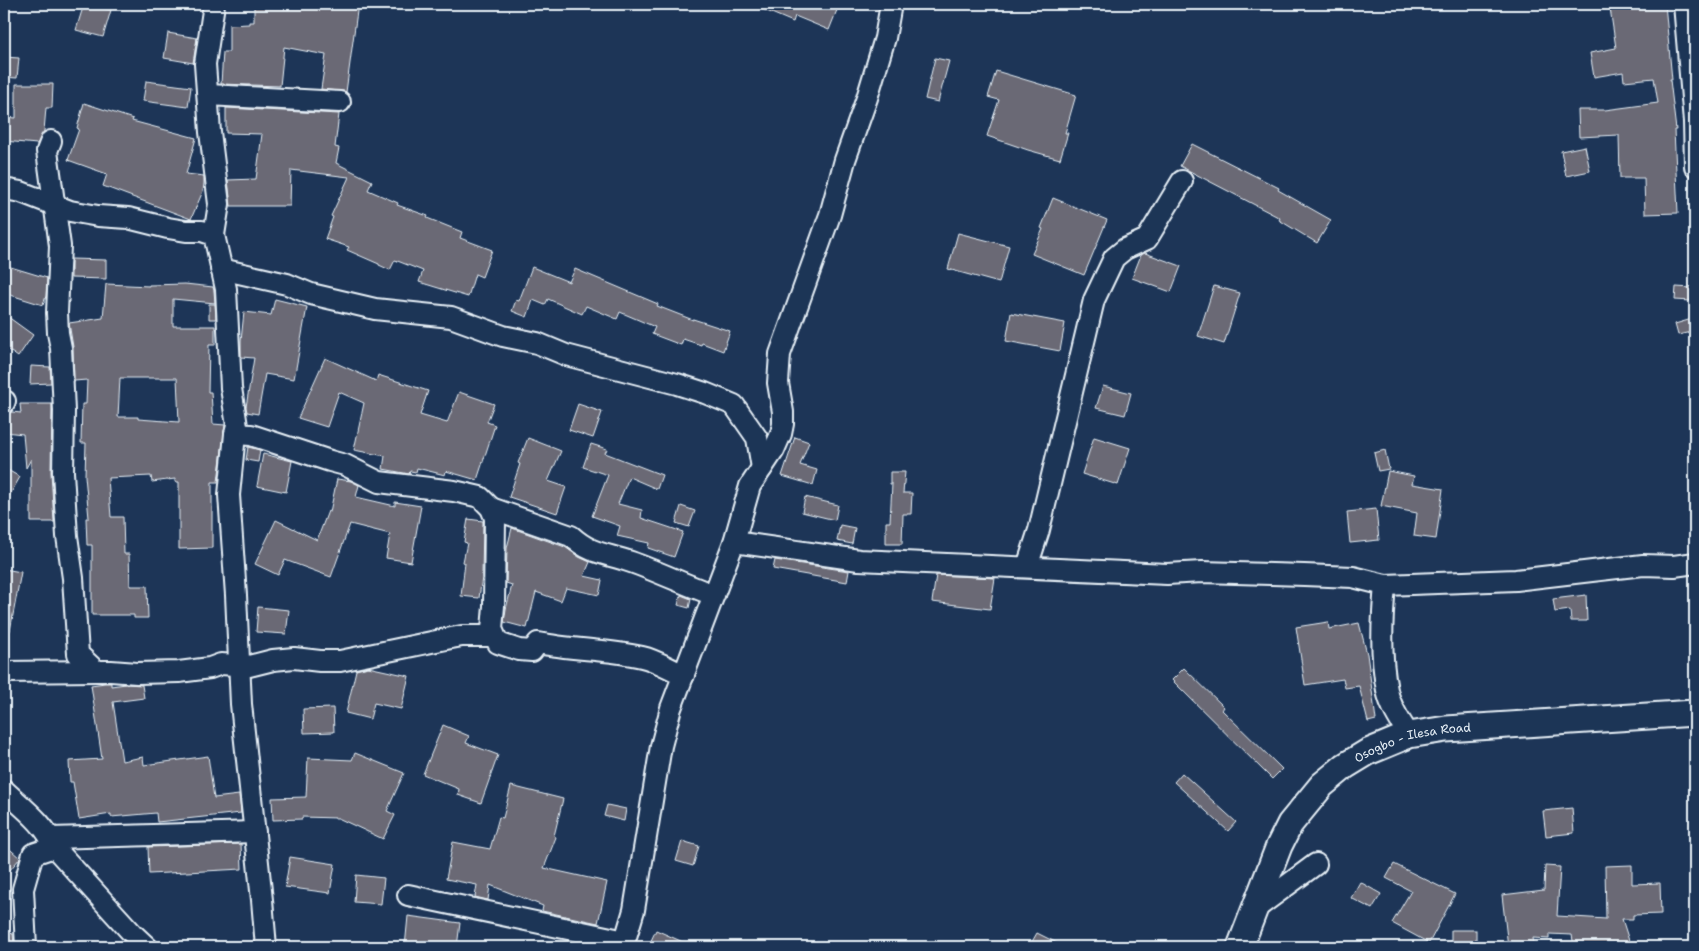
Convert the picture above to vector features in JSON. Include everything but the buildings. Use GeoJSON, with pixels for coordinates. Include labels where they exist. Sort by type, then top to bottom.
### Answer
{"type":"FeatureCollection","features":[{"type":"Feature","properties":{"kind":"main road","name":"Osogbo - Ilesa Road"},"geometry":{"type":"LineString","coordinates":[[1240,947],[1279,846],[1290,824],[1322,785],[1345,766],[1368,752],[1409,735],[1446,729],[1695,713]]}},
{"type":"Feature","properties":{"kind":"street"},"geometry":{"type":"LineString","coordinates":[[214,4],[205,64],[210,132],[219,204],[214,235],[226,289],[230,373],[238,426],[235,434],[229,495],[241,704],[266,947]]}},
{"type":"Feature","properties":{"kind":"street"},"geometry":{"type":"LineString","coordinates":[[408,895],[624,944],[636,901],[661,746],[671,708],[734,542],[750,486],[774,450],[783,424],[778,384],[780,354],[830,215],[845,160],[867,98],[885,38],[891,4]]}},
{"type":"Feature","properties":{"kind":"street"},"geometry":{"type":"LineString","coordinates":[[1684,4],[1694,122],[1695,166]]}},
{"type":"Feature","properties":{"kind":"street"},"geometry":{"type":"LineString","coordinates":[[208,95],[340,102]]}},
{"type":"Feature","properties":{"kind":"street"},"geometry":{"type":"LineString","coordinates":[[52,141],[48,151],[60,246],[57,313],[64,411],[63,472],[67,536],[73,578],[78,654],[96,671]]}},
{"type":"Feature","properties":{"kind":"street"},"geometry":{"type":"LineString","coordinates":[[1027,567],[1039,530],[1094,300],[1114,258],[1125,249],[1147,239],[1182,181]]}},
{"type":"Feature","properties":{"kind":"street"},"geometry":{"type":"LineString","coordinates":[[4,189],[21,192],[70,210],[98,216],[128,218],[155,225],[186,231],[202,231],[214,235]]}},
{"type":"Feature","properties":{"kind":"street"},"geometry":{"type":"LineString","coordinates":[[221,268],[287,284],[310,294],[375,308],[450,317],[503,336],[537,343],[566,355],[678,384],[734,405],[757,438],[762,468]]}},
{"type":"Feature","properties":{"kind":"street"},"geometry":{"type":"LineString","coordinates":[[235,434],[252,435],[330,462],[345,465],[379,482],[454,491],[480,497],[492,508],[571,536],[595,553],[630,562],[714,595]]}},
{"type":"Feature","properties":{"kind":"street"},"geometry":{"type":"LineString","coordinates":[[492,508],[495,518],[492,629],[498,643],[519,650],[532,650],[538,643],[644,657],[684,675]]}},
{"type":"Feature","properties":{"kind":"street"},"geometry":{"type":"LineString","coordinates":[[734,542],[859,560],[1167,574],[1202,572],[1304,574],[1353,577],[1385,584],[1516,580],[1643,565],[1674,566],[1695,563]]}},
{"type":"Feature","properties":{"kind":"street"},"geometry":{"type":"LineString","coordinates":[[1385,584],[1381,633],[1387,691],[1398,718],[1409,735]]}},
{"type":"Feature","properties":{"kind":"street"},"geometry":{"type":"LineString","coordinates":[[4,672],[111,670],[137,673],[179,672],[210,668],[220,664],[249,666],[273,660],[294,658],[340,661],[462,636],[494,636]]}},
{"type":"Feature","properties":{"kind":"street"},"geometry":{"type":"LineString","coordinates":[[4,790],[25,810],[132,933],[147,947]]}},
{"type":"Feature","properties":{"kind":"street"},"geometry":{"type":"LineString","coordinates":[[26,947],[23,889],[33,854],[53,842],[255,832]]}},
{"type":"Feature","properties":{"kind":"street"},"geometry":{"type":"LineString","coordinates":[[1255,909],[1316,864]]}}]}
